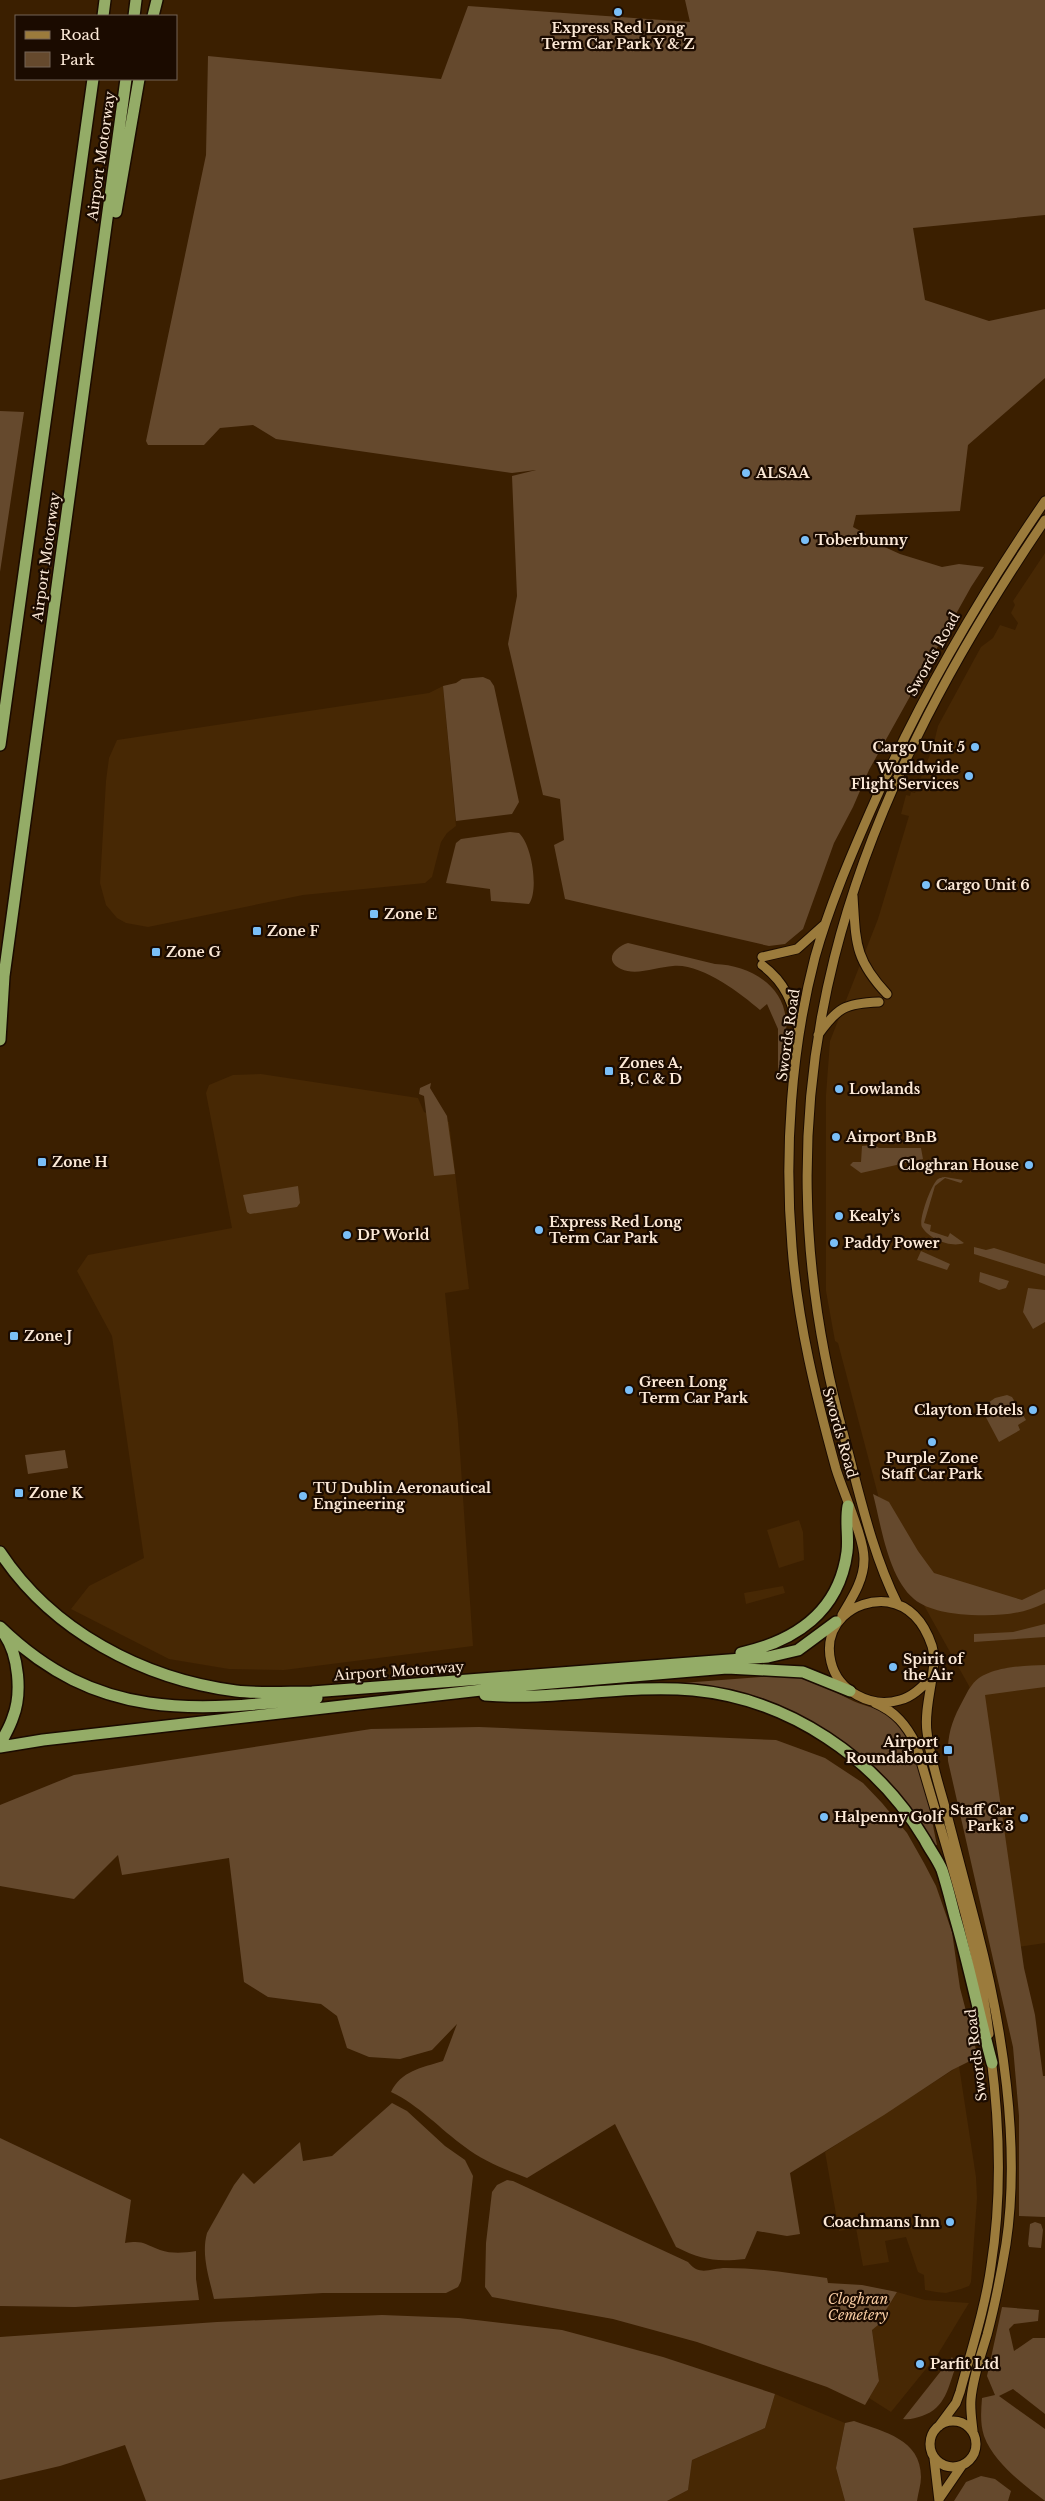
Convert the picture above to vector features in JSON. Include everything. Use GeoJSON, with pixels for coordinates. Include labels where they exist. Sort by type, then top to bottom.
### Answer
{"type":"FeatureCollection","features":[{"type":"Feature","properties":{"kind":"highway"},"geometry":{"type":"LineString","coordinates":[[103,15],[105,0]]}},
{"type":"Feature","properties":{"kind":"highway"},"geometry":{"type":"LineString","coordinates":[[134,15],[136,0]]}},
{"type":"Feature","properties":{"kind":"highway"},"geometry":{"type":"LineString","coordinates":[[153,15],[158,0]]}},
{"type":"Feature","properties":{"kind":"highway","name":"Airport Motorway"},"geometry":{"type":"LineString","coordinates":[[0,745],[94,80]]}},
{"type":"Feature","properties":{"kind":"highway","name":"Airport Motorway"},"geometry":{"type":"LineString","coordinates":[[0,1040],[4,976],[126,80]]}},
{"type":"Feature","properties":{"kind":"highway"},"geometry":{"type":"LineString","coordinates":[[84,396],[140,80]]}},
{"type":"Feature","properties":{"kind":"highway"},"geometry":{"type":"LineString","coordinates":[[0,1000],[4,976]]}},
{"type":"Feature","properties":{"kind":"highway"},"geometry":{"type":"LineString","coordinates":[[695,1662],[768,1647],[810,1623],[820,1612],[839,1581],[847,1550],[846,1519],[848,1506]]}},
{"type":"Feature","properties":{"kind":"highway","name":"Airport Motorway"},"geometry":{"type":"LineString","coordinates":[[0,1552],[24,1584],[64,1622],[103,1648],[171,1677],[237,1691],[312,1692],[485,1680],[784,1654],[798,1650],[815,1639],[839,1618]]}},
{"type":"Feature","properties":{"kind":"highway"},"geometry":{"type":"LineString","coordinates":[[0,1628],[19,1645],[64,1677],[116,1696],[168,1707],[229,1708],[485,1680]]}},
{"type":"Feature","properties":{"kind":"highway"},"geometry":{"type":"LineString","coordinates":[[0,1628],[8,1640],[17,1680],[14,1716],[0,1746]]}},
{"type":"Feature","properties":{"kind":"highway","name":"Airport Motorway"},"geometry":{"type":"LineString","coordinates":[[0,1746],[516,1686],[727,1668],[803,1672],[850,1691]]}},
{"type":"Feature","properties":{"kind":"highway"},"geometry":{"type":"LineString","coordinates":[[464,1693],[514,1697],[658,1689],[693,1690],[729,1697],[787,1715],[843,1748],[895,1798],[915,1824],[941,1869],[962,1942],[992,2063]]}},
{"type":"Feature","properties":{"kind":"main road","name":"Swords Road"},"geometry":{"type":"LineString","coordinates":[[839,1618],[859,1583],[864,1559],[862,1545],[848,1506],[812,1382],[801,1327],[792,1254],[790,1150],[800,1035],[815,959],[825,924],[853,850],[919,707],[978,601],[1045,501]]}},
{"type":"Feature","properties":{"kind":"main road","name":"Swords Road"},"geometry":{"type":"LineString","coordinates":[[898,1605],[883,1575],[874,1546],[830,1386],[814,1302],[809,1244],[807,1150],[816,1037],[834,952],[853,890],[888,798],[929,711],[986,609],[1045,520]]}},
{"type":"Feature","properties":{"kind":"main road"},"geometry":{"type":"LineString","coordinates":[[853,890],[856,940],[860,959],[870,975],[887,994]]}},
{"type":"Feature","properties":{"kind":"main road"},"geometry":{"type":"LineString","coordinates":[[800,1035],[787,990],[762,961],[797,949],[825,924]]}},
{"type":"Feature","properties":{"kind":"main road"},"geometry":{"type":"LineString","coordinates":[[816,1037],[830,1018],[844,1007],[861,1002],[879,1002]]}},
{"type":"Feature","properties":{"kind":"main road"},"geometry":{"type":"LineString","coordinates":[[879,1602],[898,1605],[910,1611],[921,1623],[928,1636],[934,1658],[930,1678],[911,1696],[899,1701],[870,1701],[850,1691],[835,1671],[831,1662],[832,1635],[839,1618],[855,1606],[866,1603],[879,1602]]}},
{"type":"Feature","properties":{"kind":"main road","name":"Swords Road"},"geometry":{"type":"LineString","coordinates":[[930,1678],[925,1718],[928,1743],[980,1939],[994,2006],[1003,2063],[1010,2154],[1007,2239],[992,2313],[971,2397],[973,2432]]}},
{"type":"Feature","properties":{"kind":"main road","name":"Swords Road"},"geometry":{"type":"LineString","coordinates":[[870,1701],[898,1716],[907,1726],[916,1744],[946,1847],[978,1969],[986,2012],[992,2063],[998,2128],[998,2190],[991,2267],[960,2392],[956,2403],[939,2426]]}},
{"type":"Feature","properties":{"kind":"main road"},"geometry":{"type":"LineString","coordinates":[[924,1770],[962,1942]]}},
{"type":"Feature","properties":{"kind":"main road"},"geometry":{"type":"LineString","coordinates":[[950,2421],[959,2422],[973,2432],[976,2440],[975,2453],[971,2460],[961,2466],[939,2500],[934,2458],[930,2450],[931,2437],[939,2426],[950,2421]]}},
{"type":"Feature","properties":{"kind":"main road"},"geometry":{"type":"LineString","coordinates":[[934,2458],[946,2467],[961,2466]]}},
{"type":"Feature","properties":{"kind":"shaded area"},"geometry":{"type":"Polygon","coordinates":[[[1045,553],[1045,1943],[1018,1947],[999,1862],[969,1686],[892,1548],[838,1343],[835,1341],[826,1291],[826,1095],[830,1041],[878,919],[909,816],[901,814],[906,795],[910,796],[911,792],[915,793],[933,747],[938,726],[981,647],[993,638],[1000,625],[1015,630],[1018,623],[1011,613],[1015,605],[1013,601],[1045,553]]]}},
{"type":"Feature","properties":{"kind":"shaded area"},"geometry":{"type":"Polygon","coordinates":[[[443,686],[456,826],[447,833],[441,842],[432,877],[425,883],[303,895],[148,927],[126,923],[117,918],[106,905],[100,883],[106,781],[109,758],[117,740],[429,693],[443,686]]]}},
{"type":"Feature","properties":{"kind":"shaded area"},"geometry":{"type":"Polygon","coordinates":[[[261,1074],[418,1098],[424,1112],[449,1122],[469,1289],[445,1293],[458,1423],[473,1646],[284,1670],[229,1669],[169,1659],[71,1609],[89,1586],[144,1558],[112,1336],[77,1271],[88,1255],[232,1228],[206,1093],[209,1085],[233,1075],[261,1074]]]}},
{"type":"Feature","properties":{"kind":"shaded area"},"geometry":{"type":"Polygon","coordinates":[[[799,1520],[803,1532],[804,1560],[779,1568],[767,1530],[799,1520]]]}},
{"type":"Feature","properties":{"kind":"shaded area"},"geometry":{"type":"Polygon","coordinates":[[[783,1586],[785,1593],[746,1604],[744,1593],[783,1586]]]}},
{"type":"Feature","properties":{"kind":"shaded area"},"geometry":{"type":"Polygon","coordinates":[[[959,2066],[976,2177],[977,2198],[971,2282],[969,2286],[946,2293],[925,2290],[924,2275],[918,2272],[906,2237],[885,2241],[889,2262],[863,2266],[856,2228],[839,2231],[825,2152],[959,2066]]]}},
{"type":"Feature","properties":{"kind":"shaded area"},"geometry":{"type":"Polygon","coordinates":[[[897,2292],[925,2300],[969,2303],[938,2354],[891,2412],[869,2398],[879,2381],[872,2329],[897,2292]]]}},
{"type":"Feature","properties":{"kind":"shaded area"},"geometry":{"type":"Polygon","coordinates":[[[775,2394],[845,2423],[836,2468],[845,2501],[667,2501],[688,2490],[692,2460],[765,2428],[775,2394]]]}},
{"type":"Feature","properties":{"kind":"green space","name":"ALSAA"},"geometry":{"type":"Polygon","coordinates":[[[685,0],[1045,0],[1045,215],[913,228],[925,300],[989,321],[1045,309],[1045,378],[968,445],[960,511],[856,515],[853,527],[866,534],[867,539],[900,554],[942,567],[959,564],[984,567],[869,770],[853,807],[834,843],[803,929],[785,944],[769,946],[565,899],[554,845],[564,840],[560,799],[543,795],[508,644],[517,596],[512,476],[536,470],[512,473],[276,439],[253,425],[220,428],[204,445],[148,445],[146,441],[206,155],[208,56],[441,79],[468,6],[690,22],[685,0]]]}},
{"type":"Feature","properties":{"kind":"green space"},"geometry":{"type":"Polygon","coordinates":[[[0,411],[24,412],[0,572],[0,411]]]}},
{"type":"Feature","properties":{"kind":"green space"},"geometry":{"type":"Polygon","coordinates":[[[483,677],[490,680],[494,686],[519,802],[512,814],[456,821],[443,686],[456,683],[462,679],[483,677]]]}},
{"type":"Feature","properties":{"kind":"green space"},"geometry":{"type":"Polygon","coordinates":[[[510,832],[519,833],[524,839],[531,857],[534,879],[532,897],[529,904],[491,901],[490,889],[446,883],[456,843],[461,839],[510,832]]]}},
{"type":"Feature","properties":{"kind":"green space"},"geometry":{"type":"Polygon","coordinates":[[[628,943],[715,964],[740,968],[762,979],[771,987],[779,997],[784,1008],[786,1021],[785,1044],[778,1082],[778,1029],[767,1004],[760,1010],[719,980],[696,969],[684,966],[633,972],[621,969],[613,962],[613,954],[619,947],[628,943]]]}},
{"type":"Feature","properties":{"kind":"green space"},"geometry":{"type":"Polygon","coordinates":[[[431,1083],[430,1088],[447,1116],[455,1174],[434,1176],[424,1096],[419,1094],[420,1088],[431,1083]]]}},
{"type":"Feature","properties":{"kind":"green space"},"geometry":{"type":"Polygon","coordinates":[[[874,1145],[879,1148],[921,1148],[923,1159],[861,1173],[850,1165],[853,1162],[861,1162],[862,1146],[874,1145]]]}},
{"type":"Feature","properties":{"kind":"green space"},"geometry":{"type":"Polygon","coordinates":[[[945,1177],[963,1180],[961,1183],[945,1178],[935,1186],[924,1223],[931,1225],[930,1231],[948,1237],[950,1233],[964,1243],[953,1244],[935,1239],[922,1227],[923,1210],[932,1188],[938,1179],[945,1177]]]}},
{"type":"Feature","properties":{"kind":"green space"},"geometry":{"type":"Polygon","coordinates":[[[298,1186],[300,1203],[297,1207],[250,1214],[247,1212],[243,1195],[298,1186]]]}},
{"type":"Feature","properties":{"kind":"green space"},"geometry":{"type":"Polygon","coordinates":[[[974,1247],[986,1250],[994,1248],[1045,1264],[1045,1276],[974,1254],[974,1247]]]}},
{"type":"Feature","properties":{"kind":"green space"},"geometry":{"type":"Polygon","coordinates":[[[921,1251],[950,1264],[947,1270],[917,1260],[921,1251]]]}},
{"type":"Feature","properties":{"kind":"green space"},"geometry":{"type":"Polygon","coordinates":[[[980,1272],[1009,1281],[1006,1288],[999,1290],[979,1282],[980,1272]]]}},
{"type":"Feature","properties":{"kind":"green space"},"geometry":{"type":"Polygon","coordinates":[[[1028,1288],[1045,1290],[1045,1322],[1033,1329],[1023,1312],[1028,1288]]]}},
{"type":"Feature","properties":{"kind":"green space"},"geometry":{"type":"Polygon","coordinates":[[[1007,1395],[1012,1397],[1026,1420],[1018,1425],[1020,1430],[999,1442],[981,1408],[995,1398],[1007,1395]]]}},
{"type":"Feature","properties":{"kind":"green space"},"geometry":{"type":"Polygon","coordinates":[[[65,1450],[68,1468],[28,1474],[25,1455],[65,1450]]]}},
{"type":"Feature","properties":{"kind":"green space"},"geometry":{"type":"Polygon","coordinates":[[[873,1494],[889,1502],[918,1551],[934,1573],[1022,1600],[1045,1589],[1045,1603],[1018,1612],[1000,1615],[981,1615],[941,1611],[920,1603],[905,1589],[898,1578],[887,1550],[873,1494]]]}},
{"type":"Feature","properties":{"kind":"green space"},"geometry":{"type":"Polygon","coordinates":[[[1045,1624],[1045,1637],[974,1642],[974,1634],[1013,1632],[1045,1624]]]}},
{"type":"Feature","properties":{"kind":"green space"},"geometry":{"type":"Polygon","coordinates":[[[1045,1665],[1045,1687],[985,1695],[1024,1968],[1035,2015],[1043,2076],[1045,2076],[1045,2217],[1019,2216],[1019,2116],[1013,2047],[948,1761],[948,1753],[950,1732],[954,1720],[969,1690],[978,1679],[986,1674],[1006,1668],[1045,1665]]]}},
{"type":"Feature","properties":{"kind":"green space"},"geometry":{"type":"Polygon","coordinates":[[[786,1675],[811,1681],[854,1701],[879,1710],[888,1715],[899,1726],[909,1741],[922,1775],[937,1845],[935,1845],[915,1815],[810,1723],[683,1687],[682,1683],[786,1675]]]}},
{"type":"Feature","properties":{"kind":"green space"},"geometry":{"type":"Polygon","coordinates":[[[479,1727],[776,1740],[825,1758],[863,1783],[907,1833],[936,1886],[952,1932],[960,1988],[978,2057],[952,2070],[790,2173],[800,2234],[787,2236],[757,2231],[745,2259],[709,2259],[676,2247],[615,2124],[527,2178],[479,2157],[420,2110],[391,2092],[400,2079],[406,2075],[420,2068],[443,2061],[457,2024],[432,2050],[400,2059],[369,2057],[347,2048],[337,2016],[321,2004],[268,1997],[244,1982],[229,1858],[122,1875],[118,1855],[74,1899],[0,1886],[0,1805],[74,1775],[371,1729],[479,1727]]]}},
{"type":"Feature","properties":{"kind":"green space"},"geometry":{"type":"Polygon","coordinates":[[[392,2103],[407,2111],[445,2146],[465,2160],[473,2176],[461,2281],[458,2287],[446,2293],[323,2293],[214,2299],[205,2258],[205,2241],[207,2233],[234,2185],[243,2173],[254,2184],[300,2142],[303,2161],[332,2156],[392,2103]]]}},
{"type":"Feature","properties":{"kind":"green space"},"geometry":{"type":"Polygon","coordinates":[[[0,2138],[131,2200],[125,2243],[140,2242],[169,2252],[196,2251],[196,2279],[199,2300],[75,2307],[0,2306],[0,2138]]]}},
{"type":"Feature","properties":{"kind":"green space","name":"Cloghran Cemetery"},"geometry":{"type":"Polygon","coordinates":[[[507,2180],[513,2181],[688,2262],[697,2269],[706,2271],[720,2268],[739,2268],[777,2272],[827,2278],[828,2283],[862,2285],[897,2292],[886,2310],[880,2315],[878,2325],[872,2330],[879,2381],[865,2405],[827,2387],[697,2342],[613,2319],[492,2297],[485,2287],[486,2243],[492,2192],[497,2185],[507,2180]]]}},
{"type":"Feature","properties":{"kind":"green space"},"geometry":{"type":"Polygon","coordinates":[[[1035,2222],[1041,2224],[1043,2230],[1041,2248],[1029,2247],[1028,2244],[1030,2224],[1035,2222]]]}},
{"type":"Feature","properties":{"kind":"green space"},"geometry":{"type":"Polygon","coordinates":[[[1002,2307],[1039,2310],[1038,2321],[1014,2324],[1009,2329],[1014,2351],[1033,2338],[1045,2338],[1045,2414],[1013,2389],[999,2396],[1045,2429],[1045,2501],[1002,2464],[984,2436],[981,2417],[982,2398],[995,2395],[987,2376],[1002,2307]]]}},
{"type":"Feature","properties":{"kind":"green space"},"geometry":{"type":"Polygon","coordinates":[[[382,2315],[459,2318],[562,2330],[663,2357],[775,2394],[765,2428],[692,2460],[688,2490],[667,2501],[146,2501],[125,2445],[60,2466],[0,2480],[0,2337],[217,2322],[382,2315]]]}},
{"type":"Feature","properties":{"kind":"green space"},"geometry":{"type":"Polygon","coordinates":[[[952,2357],[956,2366],[941,2402],[936,2408],[922,2416],[903,2419],[952,2357]]]}},
{"type":"Feature","properties":{"kind":"green space"},"geometry":{"type":"Polygon","coordinates":[[[854,2421],[888,2434],[908,2445],[915,2454],[919,2464],[921,2483],[917,2501],[845,2501],[836,2468],[845,2423],[854,2421]]]}},
{"type":"Feature","properties":{"kind":"green space"},"geometry":{"type":"Polygon","coordinates":[[[981,2476],[995,2479],[1011,2491],[1008,2501],[954,2501],[966,2482],[981,2476]]]}},
{"type":"Feature","properties":{"kind":"place","name":"Express Red Long Term Car Park Y & Z"},"geometry":{"type":"Point","coordinates":[618,12]}},
{"type":"Feature","properties":{"kind":"place","name":"ALSAA"},"geometry":{"type":"Point","coordinates":[746,473]}},
{"type":"Feature","properties":{"kind":"place","name":"Toberbunny"},"geometry":{"type":"Point","coordinates":[805,540]}},
{"type":"Feature","properties":{"kind":"place","name":"Cargo Unit 5"},"geometry":{"type":"Point","coordinates":[975,747]}},
{"type":"Feature","properties":{"kind":"place","name":"Worldwide Flight Services"},"geometry":{"type":"Point","coordinates":[969,776]}},
{"type":"Feature","properties":{"kind":"place","name":"Cargo Unit 6"},"geometry":{"type":"Point","coordinates":[926,885]}},
{"type":"Feature","properties":{"kind":"place","name":"Zone E"},"geometry":{"type":"Point","coordinates":[374,914]}},
{"type":"Feature","properties":{"kind":"place","name":"Zone F"},"geometry":{"type":"Point","coordinates":[257,931]}},
{"type":"Feature","properties":{"kind":"place","name":"Zone G"},"geometry":{"type":"Point","coordinates":[156,952]}},
{"type":"Feature","properties":{"kind":"place","name":"Zones A, B, C & D"},"geometry":{"type":"Point","coordinates":[609,1071]}},
{"type":"Feature","properties":{"kind":"place","name":"Lowlands"},"geometry":{"type":"Point","coordinates":[839,1089]}},
{"type":"Feature","properties":{"kind":"place","name":"Airport BnB"},"geometry":{"type":"Point","coordinates":[836,1137]}},
{"type":"Feature","properties":{"kind":"place","name":"Zone H"},"geometry":{"type":"Point","coordinates":[42,1162]}},
{"type":"Feature","properties":{"kind":"place","name":"Cloghran House"},"geometry":{"type":"Point","coordinates":[1029,1165]}},
{"type":"Feature","properties":{"kind":"place","name":"Kealy’s"},"geometry":{"type":"Point","coordinates":[839,1216]}},
{"type":"Feature","properties":{"kind":"place","name":"Express Red Long Term Car Park"},"geometry":{"type":"Point","coordinates":[539,1230]}},
{"type":"Feature","properties":{"kind":"place","name":"DP World"},"geometry":{"type":"Point","coordinates":[347,1235]}},
{"type":"Feature","properties":{"kind":"place","name":"Paddy Power"},"geometry":{"type":"Point","coordinates":[834,1243]}},
{"type":"Feature","properties":{"kind":"place","name":"Zone J"},"geometry":{"type":"Point","coordinates":[14,1336]}},
{"type":"Feature","properties":{"kind":"place","name":"Green Long Term Car Park"},"geometry":{"type":"Point","coordinates":[629,1390]}},
{"type":"Feature","properties":{"kind":"place","name":"Clayton Hotels"},"geometry":{"type":"Point","coordinates":[1033,1410]}},
{"type":"Feature","properties":{"kind":"place","name":"Purple Zone Staff Car Park"},"geometry":{"type":"Point","coordinates":[932,1442]}},
{"type":"Feature","properties":{"kind":"place","name":"Zone K"},"geometry":{"type":"Point","coordinates":[19,1493]}},
{"type":"Feature","properties":{"kind":"place","name":"TU Dublin Aeronautical Engineering"},"geometry":{"type":"Point","coordinates":[303,1496]}},
{"type":"Feature","properties":{"kind":"place","name":"Spirit of the Air"},"geometry":{"type":"Point","coordinates":[893,1667]}},
{"type":"Feature","properties":{"kind":"place","name":"Airport Roundabout"},"geometry":{"type":"Point","coordinates":[948,1750]}},
{"type":"Feature","properties":{"kind":"place","name":"Halpenny Golf"},"geometry":{"type":"Point","coordinates":[824,1817]}},
{"type":"Feature","properties":{"kind":"place","name":"Staff Car Park 3"},"geometry":{"type":"Point","coordinates":[1024,1818]}},
{"type":"Feature","properties":{"kind":"place","name":"Coachmans Inn"},"geometry":{"type":"Point","coordinates":[950,2222]}},
{"type":"Feature","properties":{"kind":"place","name":"Parfit Ltd"},"geometry":{"type":"Point","coordinates":[920,2364]}}]}
